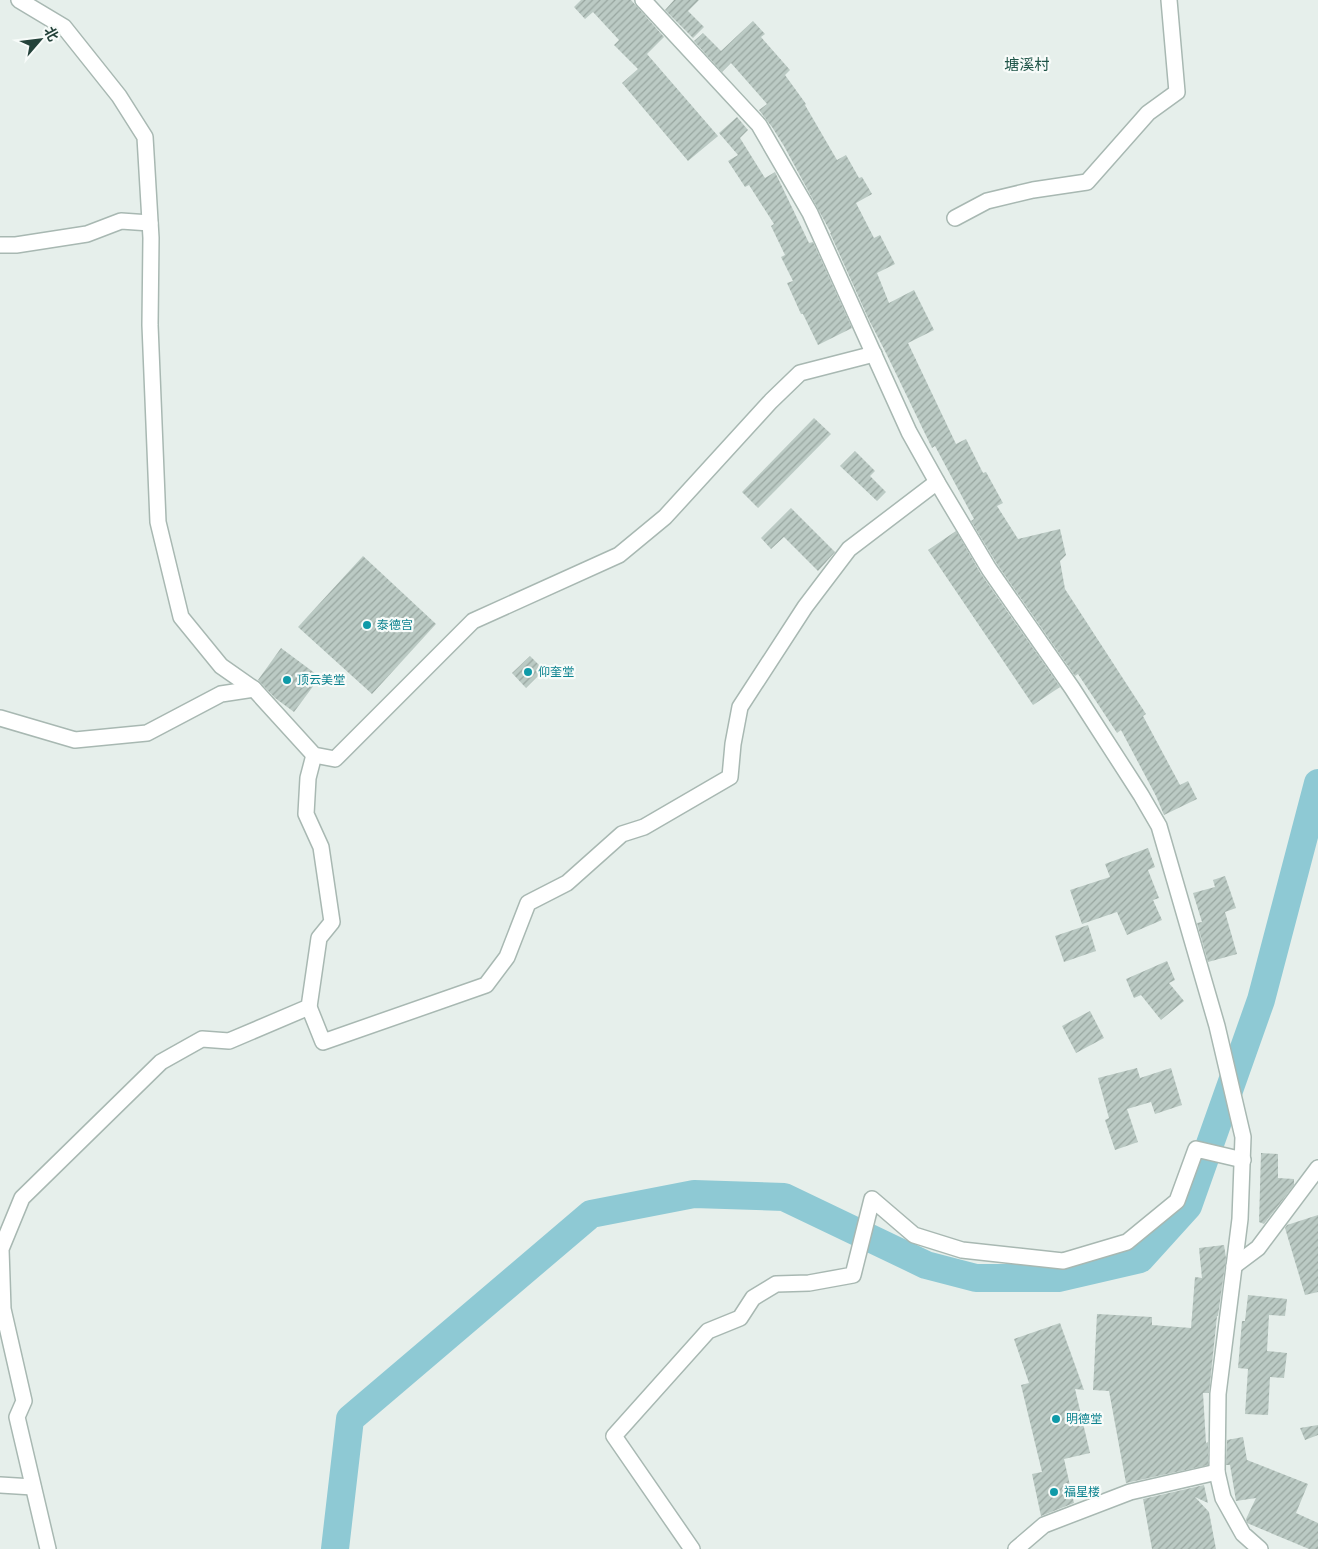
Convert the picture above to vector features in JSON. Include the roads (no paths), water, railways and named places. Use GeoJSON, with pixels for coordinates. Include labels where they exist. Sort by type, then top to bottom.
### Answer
{"type":"FeatureCollection","features":[{"type":"Feature","properties":{"kind":"street"},"geometry":{"type":"LineString","coordinates":[[20,0],[64,27],[119,96],[145,137],[150,223],[150,325],[158,522],[182,617],[221,666],[254,689],[314,755],[335,759],[473,621],[619,555],[665,516],[771,401],[800,373],[874,354]]}},
{"type":"Feature","properties":{"kind":"street"},"geometry":{"type":"LineString","coordinates":[[643,0],[759,125],[810,213],[909,432],[936,482],[989,569],[1072,688],[1141,794],[1159,826],[1217,1026],[1243,1137],[1236,1159],[1240,1219],[1218,1394],[1216,1472],[1223,1498],[1239,1527],[1243,1534],[1260,1549]]}},
{"type":"Feature","properties":{"kind":"street"},"geometry":{"type":"LineString","coordinates":[[954,218],[987,201],[1033,190],[1088,182],[1148,113],[1176,92],[1169,0]]}},
{"type":"Feature","properties":{"kind":"street"},"geometry":{"type":"LineString","coordinates":[[0,245],[16,245],[87,234],[121,221],[150,223]]}},
{"type":"Feature","properties":{"kind":"street"},"geometry":{"type":"LineString","coordinates":[[314,755],[308,778],[306,814],[321,847],[332,922],[319,938],[309,1007],[323,1042],[486,985],[507,956],[528,903],[567,883],[622,834],[644,827],[730,778],[733,744],[740,707],[805,607],[849,549],[936,482]]}},
{"type":"Feature","properties":{"kind":"street"},"geometry":{"type":"LineString","coordinates":[[0,718],[75,740],[147,733],[222,694],[254,689]]}},
{"type":"Feature","properties":{"kind":"street"},"geometry":{"type":"LineString","coordinates":[[48,1549],[16,1417],[24,1401],[3,1309],[1,1249],[22,1198],[161,1062],[202,1040],[229,1041],[309,1007]]}},
{"type":"Feature","properties":{"kind":"street"},"geometry":{"type":"LineString","coordinates":[[692,1549],[614,1436],[708,1331],[740,1318],[752,1298],[776,1284],[808,1283],[853,1275],[872,1199],[914,1235],[962,1250],[1063,1261],[1127,1242],[1178,1201],[1196,1149],[1236,1159]]}},
{"type":"Feature","properties":{"kind":"street"},"geometry":{"type":"LineString","coordinates":[[1234,1266],[1258,1248],[1318,1168]]}},
{"type":"Feature","properties":{"kind":"street"},"geometry":{"type":"LineString","coordinates":[[1016,1549],[1044,1525],[1052,1521],[1130,1492],[1216,1472]]}},
{"type":"Feature","properties":{"kind":"street"},"geometry":{"type":"LineString","coordinates":[[0,1485],[33,1487]]}},
{"type":"Feature","properties":{"kind":"waterway"},"geometry":{"type":"LineString","coordinates":[[335,1549],[350,1419],[591,1214],[694,1194],[784,1197],[926,1265],[976,1278],[1058,1278],[1140,1259],[1188,1206],[1261,1000],[1318,783]]}},
{"type":"Feature","properties":{"kind":"place","name":"泰德宫"},"geometry":{"type":"Point","coordinates":[367,625]}},
{"type":"Feature","properties":{"kind":"place","name":"仰奎堂"},"geometry":{"type":"Point","coordinates":[528,672]}},
{"type":"Feature","properties":{"kind":"place","name":"顶云美堂"},"geometry":{"type":"Point","coordinates":[287,680]}},
{"type":"Feature","properties":{"kind":"place","name":"明德堂"},"geometry":{"type":"Point","coordinates":[1056,1419]}},
{"type":"Feature","properties":{"kind":"place","name":"福星楼"},"geometry":{"type":"Point","coordinates":[1054,1492]}},
{"type":"Feature","properties":{"kind":"district","name":"塘溪村"},"geometry":{"type":"Point","coordinates":[1027,64]}}]}
